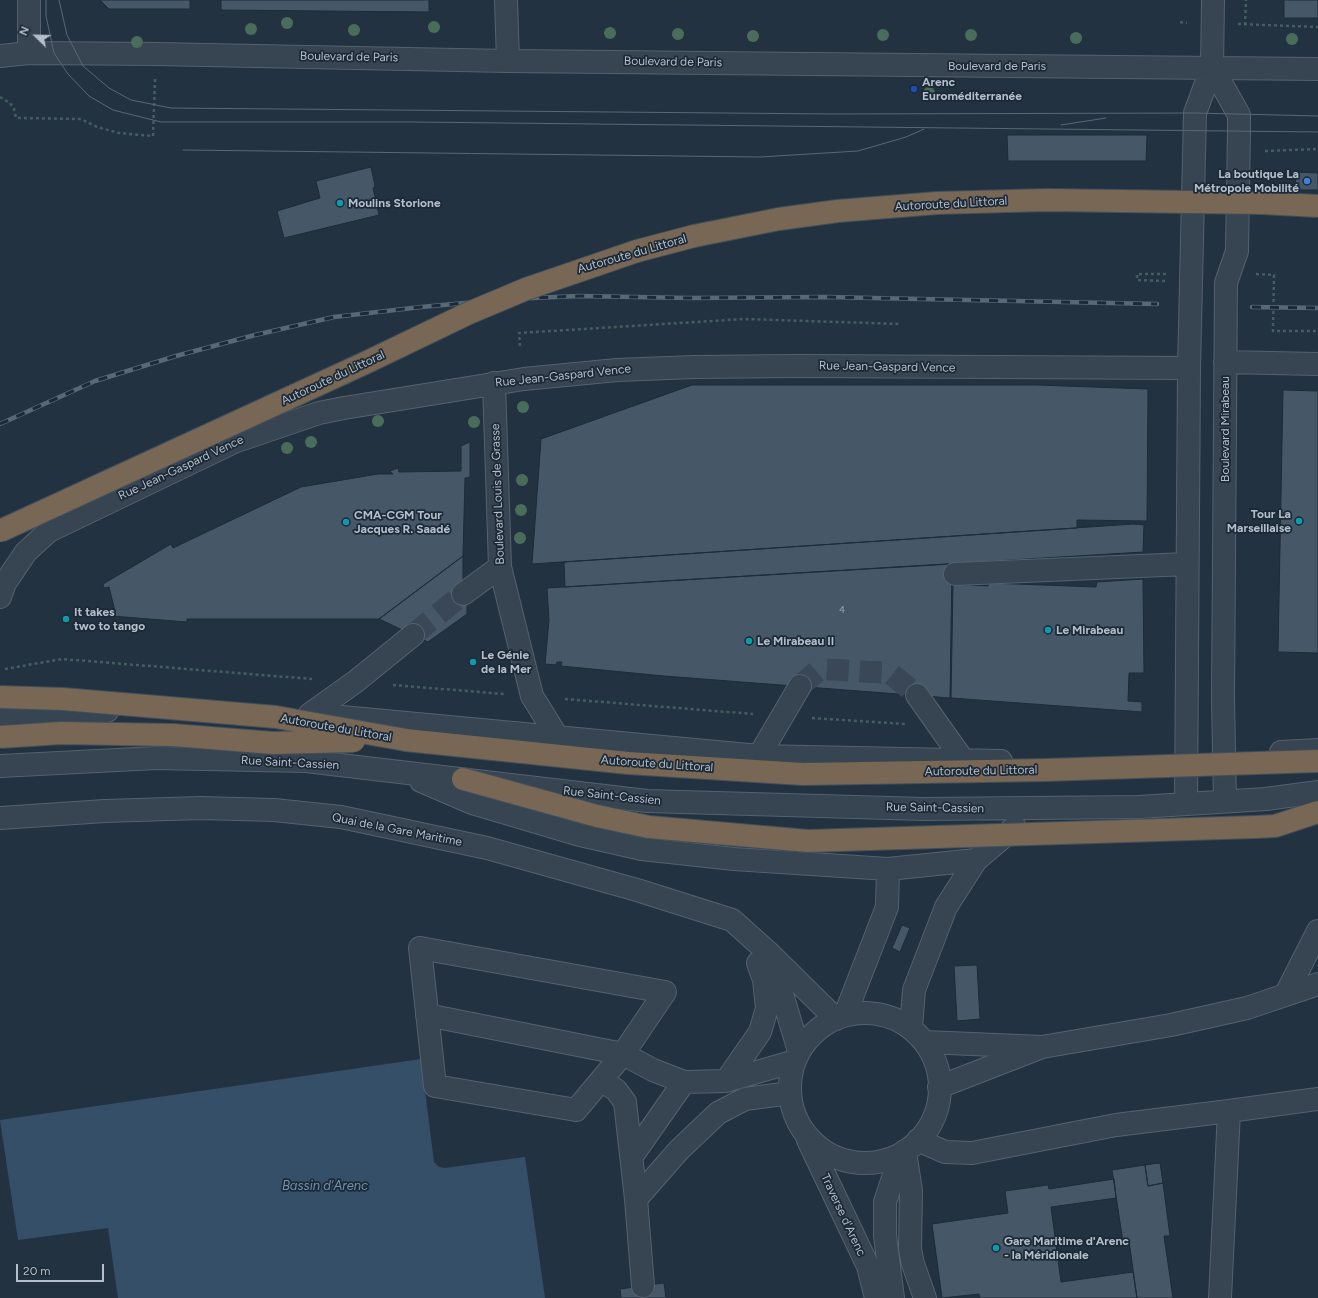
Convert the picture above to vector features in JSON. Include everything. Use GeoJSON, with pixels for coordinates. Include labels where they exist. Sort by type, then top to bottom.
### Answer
{"type":"FeatureCollection","features":[{"type":"Feature","properties":{"kind":"highway","name":"Autoroute du Littoral"},"geometry":{"type":"LineString","coordinates":[[0,532],[526,289],[630,253],[694,236],[779,219],[838,211],[937,203],[1046,200],[1262,203],[1318,206]]}},
{"type":"Feature","properties":{"kind":"highway","name":"Autoroute du Littoral"},"geometry":{"type":"LineString","coordinates":[[1,706],[63,699],[276,717],[406,740],[628,763],[803,774],[1046,770],[1318,761]]}},
{"type":"Feature","properties":{"kind":"highway"},"geometry":{"type":"LineString","coordinates":[[0,737],[61,733],[173,735],[273,743],[406,740]]}},
{"type":"Feature","properties":{"kind":"highway"},"geometry":{"type":"LineString","coordinates":[[463,779],[597,816],[643,826],[808,842],[1275,826],[1318,812]]}},
{"type":"Feature","properties":{"kind":"street"},"geometry":{"type":"LineString","coordinates":[[29,0],[29,53]]}},
{"type":"Feature","properties":{"kind":"street"},"geometry":{"type":"LineString","coordinates":[[506,0],[508,60]]}},
{"type":"Feature","properties":{"kind":"street"},"geometry":{"type":"LineString","coordinates":[[1186,804],[1185,755],[1189,368],[1195,113],[1212,67],[1213,0]]}},
{"type":"Feature","properties":{"kind":"street","name":"Boulevard de Paris"},"geometry":{"type":"LineString","coordinates":[[0,56],[29,53],[1318,69]]}},
{"type":"Feature","properties":{"kind":"street","name":"Boulevard Mirabeau"},"geometry":{"type":"LineString","coordinates":[[1212,67],[1239,115],[1237,251],[1226,283],[1225,801]]}},
{"type":"Feature","properties":{"kind":"street"},"geometry":{"type":"LineString","coordinates":[[1225,362],[1318,364]]}},
{"type":"Feature","properties":{"kind":"street","name":"Rue Jean-Gaspard Vence"},"geometry":{"type":"LineString","coordinates":[[0,597],[5,583],[26,552],[49,531],[234,442],[319,413],[494,383],[609,371],[694,366],[1189,368]]}},
{"type":"Feature","properties":{"kind":"street","name":"Boulevard Louis de Grasse"},"geometry":{"type":"LineString","coordinates":[[494,383],[500,567],[532,696],[558,738]]}},
{"type":"Feature","properties":{"kind":"street"},"geometry":{"type":"LineString","coordinates":[[955,574],[1187,564]]}},
{"type":"Feature","properties":{"kind":"street"},"geometry":{"type":"LineString","coordinates":[[463,594],[500,567]]}},
{"type":"Feature","properties":{"kind":"street"},"geometry":{"type":"LineString","coordinates":[[310,714],[355,682],[412,635]]}},
{"type":"Feature","properties":{"kind":"street"},"geometry":{"type":"LineString","coordinates":[[759,756],[800,686]]}},
{"type":"Feature","properties":{"kind":"street"},"geometry":{"type":"LineString","coordinates":[[917,695],[963,760]]}},
{"type":"Feature","properties":{"kind":"street"},"geometry":{"type":"LineString","coordinates":[[5,766],[1,706],[60,711],[151,710],[310,714],[759,756],[1027,762],[1318,750]]}},
{"type":"Feature","properties":{"kind":"street","name":"Rue Saint-Cassien"},"geometry":{"type":"LineString","coordinates":[[5,766],[164,758],[306,761],[647,801],[924,809],[1036,809],[1186,804],[1266,799],[1318,792]]}},
{"type":"Feature","properties":{"kind":"street"},"geometry":{"type":"LineString","coordinates":[[397,771],[472,803],[580,835],[642,849],[734,859],[888,869],[976,860]]}},
{"type":"Feature","properties":{"kind":"street","name":"Quai de la Gare Maritime"},"geometry":{"type":"LineString","coordinates":[[0,818],[105,811],[201,808],[274,810],[341,818],[487,848],[630,888],[732,920],[841,1017]]}},
{"type":"Feature","properties":{"kind":"street"},"geometry":{"type":"LineString","coordinates":[[918,1036],[914,990],[946,907],[976,860],[1036,809]]}},
{"type":"Feature","properties":{"kind":"street"},"geometry":{"type":"LineString","coordinates":[[841,1017],[887,908],[888,869]]}},
{"type":"Feature","properties":{"kind":"street"},"geometry":{"type":"LineString","coordinates":[[1286,994],[1318,931]]}},
{"type":"Feature","properties":{"kind":"street"},"geometry":{"type":"LineString","coordinates":[[726,1081],[760,1032],[767,1008],[764,980],[748,935]]}},
{"type":"Feature","properties":{"kind":"street"},"geometry":{"type":"LineString","coordinates":[[420,948],[665,992],[623,1054],[602,1081],[576,1110],[436,1086],[427,1015],[420,948]]}},
{"type":"Feature","properties":{"kind":"street"},"geometry":{"type":"LineString","coordinates":[[770,954],[797,1056]]}},
{"type":"Feature","properties":{"kind":"street"},"geometry":{"type":"LineString","coordinates":[[940,1087],[1042,1047],[1171,1025],[1248,1008],[1316,982]]}},
{"type":"Feature","properties":{"kind":"street"},"geometry":{"type":"LineString","coordinates":[[893,1298],[885,1236],[885,1202],[893,1178],[912,1146],[930,1125],[937,1106],[940,1087],[936,1063],[918,1036],[891,1017],[868,1013],[841,1017],[815,1032],[797,1056],[790,1082],[790,1093],[797,1121],[805,1133],[821,1149],[840,1159],[862,1163],[885,1160],[912,1146],[945,1152],[972,1153],[1116,1125],[1318,1099]]}},
{"type":"Feature","properties":{"kind":"street"},"geometry":{"type":"LineString","coordinates":[[427,1015],[623,1054],[653,1070],[684,1082],[726,1081],[797,1056]]}},
{"type":"Feature","properties":{"kind":"street"},"geometry":{"type":"LineString","coordinates":[[918,1036],[1042,1047]]}},
{"type":"Feature","properties":{"kind":"street"},"geometry":{"type":"LineString","coordinates":[[602,1081],[616,1090],[625,1102],[632,1156],[643,1286]]}},
{"type":"Feature","properties":{"kind":"street"},"geometry":{"type":"LineString","coordinates":[[632,1156],[684,1082]]}},
{"type":"Feature","properties":{"kind":"street"},"geometry":{"type":"LineString","coordinates":[[636,1199],[679,1150],[718,1113],[745,1099],[790,1093]]}},
{"type":"Feature","properties":{"kind":"street"},"geometry":{"type":"LineString","coordinates":[[1220,1298],[1229,1111]]}},
{"type":"Feature","properties":{"kind":"street","name":"Traverse d'Arenc"},"geometry":{"type":"LineString","coordinates":[[805,1133],[865,1260],[877,1293]]}},
{"type":"Feature","properties":{"kind":"street"},"geometry":{"type":"LineString","coordinates":[[912,1146],[910,1249],[913,1264],[925,1298]]}},
{"type":"Feature","properties":{"kind":"path"},"geometry":{"type":"LineString","coordinates":[[1246,0],[1245,25],[1318,27]]}},
{"type":"Feature","properties":{"kind":"path"},"geometry":{"type":"LineString","coordinates":[[0,97],[10,103],[14,109],[16,118],[81,119],[97,127],[119,133],[153,136],[155,77]]}},
{"type":"Feature","properties":{"kind":"path"},"geometry":{"type":"LineString","coordinates":[[1238,152],[1318,149]]}},
{"type":"Feature","properties":{"kind":"path"},"geometry":{"type":"LineString","coordinates":[[1166,281],[1137,280],[1137,274],[1169,274]]}},
{"type":"Feature","properties":{"kind":"path"},"geometry":{"type":"LineString","coordinates":[[1274,275],[1273,331],[1318,331]]}},
{"type":"Feature","properties":{"kind":"path"},"geometry":{"type":"LineString","coordinates":[[520,346],[519,333],[744,319],[901,324]]}},
{"type":"Feature","properties":{"kind":"path"},"geometry":{"type":"LineString","coordinates":[[0,670],[62,659],[316,679]]}},
{"type":"Feature","properties":{"kind":"path"},"geometry":{"type":"LineString","coordinates":[[355,682],[939,727]]}},
{"type":"Feature","properties":{"kind":"water","name":"Bassin d'Arenc"},"geometry":{"type":"Polygon","coordinates":[[[421,1059],[434,1162],[439,1167],[445,1168],[525,1157],[545,1298],[118,1298],[108,1228],[18,1240],[0,1120],[421,1059]]]}},
{"type":"Feature","properties":{"kind":"building"},"geometry":{"type":"Polygon","coordinates":[[[100,0],[190,0],[190,9],[109,9],[100,0]]]}},
{"type":"Feature","properties":{"kind":"building"},"geometry":{"type":"Polygon","coordinates":[[[221,0],[429,0],[429,12],[221,10],[221,0]]]}},
{"type":"Feature","properties":{"kind":"building"},"geometry":{"type":"Polygon","coordinates":[[[1284,0],[1318,0],[1318,18],[1284,18],[1284,0]]]}},
{"type":"Feature","properties":{"kind":"building"},"geometry":{"type":"Polygon","coordinates":[[[1007,135],[1147,135],[1146,161],[1008,161],[1007,135]]]}},
{"type":"Feature","properties":{"kind":"building","name":"Moulins Storione"},"geometry":{"type":"Polygon","coordinates":[[[371,167],[375,186],[373,188],[379,215],[284,238],[277,211],[320,198],[316,181],[371,167]]]}},
{"type":"Feature","properties":{"kind":"building","name":"La boutique La Métropole Mobilité"},"geometry":{"type":"Polygon","coordinates":[[[1296,172],[1318,173],[1318,190],[1295,190],[1296,172]]]}},
{"type":"Feature","properties":{"kind":"building"},"geometry":{"type":"Polygon","coordinates":[[[692,385],[1037,385],[1148,389],[1147,521],[1077,520],[1077,528],[532,564],[541,439],[692,385]]]}},
{"type":"Feature","properties":{"kind":"building","name":"Tour La Marseillaise"},"geometry":{"type":"Polygon","coordinates":[[[1283,390],[1318,391],[1318,653],[1278,652],[1283,390]]]}},
{"type":"Feature","properties":{"kind":"building","name":"CMA-CGM Tour Jacques R. Saadé"},"geometry":{"type":"Polygon","coordinates":[[[470,442],[470,477],[465,478],[463,556],[379,619],[187,619],[187,622],[112,616],[111,612],[115,611],[109,587],[104,588],[103,584],[171,544],[173,548],[301,487],[378,474],[393,474],[390,471],[398,468],[399,472],[461,471],[461,446],[470,442]]]}},
{"type":"Feature","properties":{"kind":"building"},"geometry":{"type":"Polygon","coordinates":[[[1134,524],[1144,525],[1143,552],[565,587],[564,562],[1134,524]]]}},
{"type":"Feature","properties":{"kind":"building"},"geometry":{"type":"Polygon","coordinates":[[[463,556],[463,602],[467,602],[467,614],[428,642],[379,619],[463,556]]]}},
{"type":"Feature","properties":{"kind":"building","name":"Le Mirabeau II"},"geometry":{"type":"Polygon","coordinates":[[[952,564],[950,698],[664,676],[561,666],[562,662],[557,662],[556,665],[545,664],[549,620],[547,588],[952,564]]]}},
{"type":"Feature","properties":{"kind":"building","name":"Le Mirabeau"},"geometry":{"type":"Polygon","coordinates":[[[1143,579],[1144,673],[1129,673],[1128,701],[1142,702],[1142,712],[951,698],[953,584],[988,586],[989,583],[1096,587],[1097,582],[1143,579]]]}},
{"type":"Feature","properties":{"kind":"building"},"geometry":{"type":"Polygon","coordinates":[[[902,925],[910,928],[900,952],[892,948],[902,925]]]}},
{"type":"Feature","properties":{"kind":"building"},"geometry":{"type":"Polygon","coordinates":[[[977,965],[980,1019],[957,1021],[954,966],[977,965]]]}},
{"type":"Feature","properties":{"kind":"building"},"geometry":{"type":"Polygon","coordinates":[[[1160,1163],[1163,1183],[1148,1186],[1145,1165],[1160,1163]]]}},
{"type":"Feature","properties":{"kind":"building"},"geometry":{"type":"Polygon","coordinates":[[[1145,1165],[1148,1186],[1163,1183],[1170,1236],[1164,1236],[1173,1298],[1137,1298],[1129,1241],[1123,1242],[1112,1170],[1145,1165]]]}},
{"type":"Feature","properties":{"kind":"building","name":"Gare Maritime d'Arenc - la Méridionale"},"geometry":{"type":"Polygon","coordinates":[[[1114,1179],[1116,1198],[1051,1207],[1061,1282],[1133,1272],[1137,1298],[980,1298],[979,1294],[942,1298],[932,1224],[1008,1213],[1005,1191],[1048,1185],[1049,1189],[1114,1179]]]}},
{"type":"Feature","properties":{"kind":"building"},"geometry":{"type":"Polygon","coordinates":[[[664,1283],[666,1298],[621,1298],[620,1289],[664,1283]]]}},
{"type":"Feature","properties":{"kind":"tunnel"},"geometry":{"type":"LineString","coordinates":[[413,635],[463,594]]}},
{"type":"Feature","properties":{"kind":"tunnel"},"geometry":{"type":"LineString","coordinates":[[800,686],[820,669],[890,673],[917,695]]}},
{"type":"Feature","properties":{"kind":"tram line"},"geometry":{"type":"LineString","coordinates":[[46,0],[46,16],[54,53],[68,74],[89,96],[113,110],[161,122],[414,122],[1318,132]]}},
{"type":"Feature","properties":{"kind":"tram line"},"geometry":{"type":"LineString","coordinates":[[59,0],[67,35],[83,66],[109,88],[131,100],[171,108],[834,114],[1195,113],[1318,116]]}},
{"type":"Feature","properties":{"kind":"tram line"},"geometry":{"type":"LineString","coordinates":[[1061,125],[1106,118]]}},
{"type":"Feature","properties":{"kind":"tram line"},"geometry":{"type":"LineString","coordinates":[[183,150],[760,157],[858,151],[906,137],[924,129]]}},
{"type":"Feature","properties":{"kind":"railway"},"geometry":{"type":"LineString","coordinates":[[0,424],[95,381],[176,356],[255,335],[334,317],[421,307],[509,299],[579,296],[690,298],[826,297],[1157,304]]}},
{"type":"Feature","properties":{"kind":"railway"},"geometry":{"type":"LineString","coordinates":[[1252,307],[1318,308]]}},
{"type":"Feature","properties":{"kind":"place","name":"Arenc Euroméditerranée"},"geometry":{"type":"Point","coordinates":[914,89]}},
{"type":"Feature","properties":{"kind":"place","name":"La boutique La Métropole Mobilité"},"geometry":{"type":"Point","coordinates":[1307,181]}},
{"type":"Feature","properties":{"kind":"place","name":"Moulins Storione"},"geometry":{"type":"Point","coordinates":[340,203]}},
{"type":"Feature","properties":{"kind":"place","name":"Tour La Marseillaise"},"geometry":{"type":"Point","coordinates":[1299,521]}},
{"type":"Feature","properties":{"kind":"place","name":"CMA-CGM Tour Jacques R. Saadé"},"geometry":{"type":"Point","coordinates":[346,522]}},
{"type":"Feature","properties":{"kind":"place","name":"It takes two to tango"},"geometry":{"type":"Point","coordinates":[66,619]}},
{"type":"Feature","properties":{"kind":"place","name":"Le Mirabeau"},"geometry":{"type":"Point","coordinates":[1048,630]}},
{"type":"Feature","properties":{"kind":"place","name":"Le Mirabeau II"},"geometry":{"type":"Point","coordinates":[749,641]}},
{"type":"Feature","properties":{"kind":"place","name":"Le Génie de la Mer"},"geometry":{"type":"Point","coordinates":[473,662]}},
{"type":"Feature","properties":{"kind":"place","name":"Gare Maritime d'Arenc - la Méridionale"},"geometry":{"type":"Point","coordinates":[996,1248]}}]}
